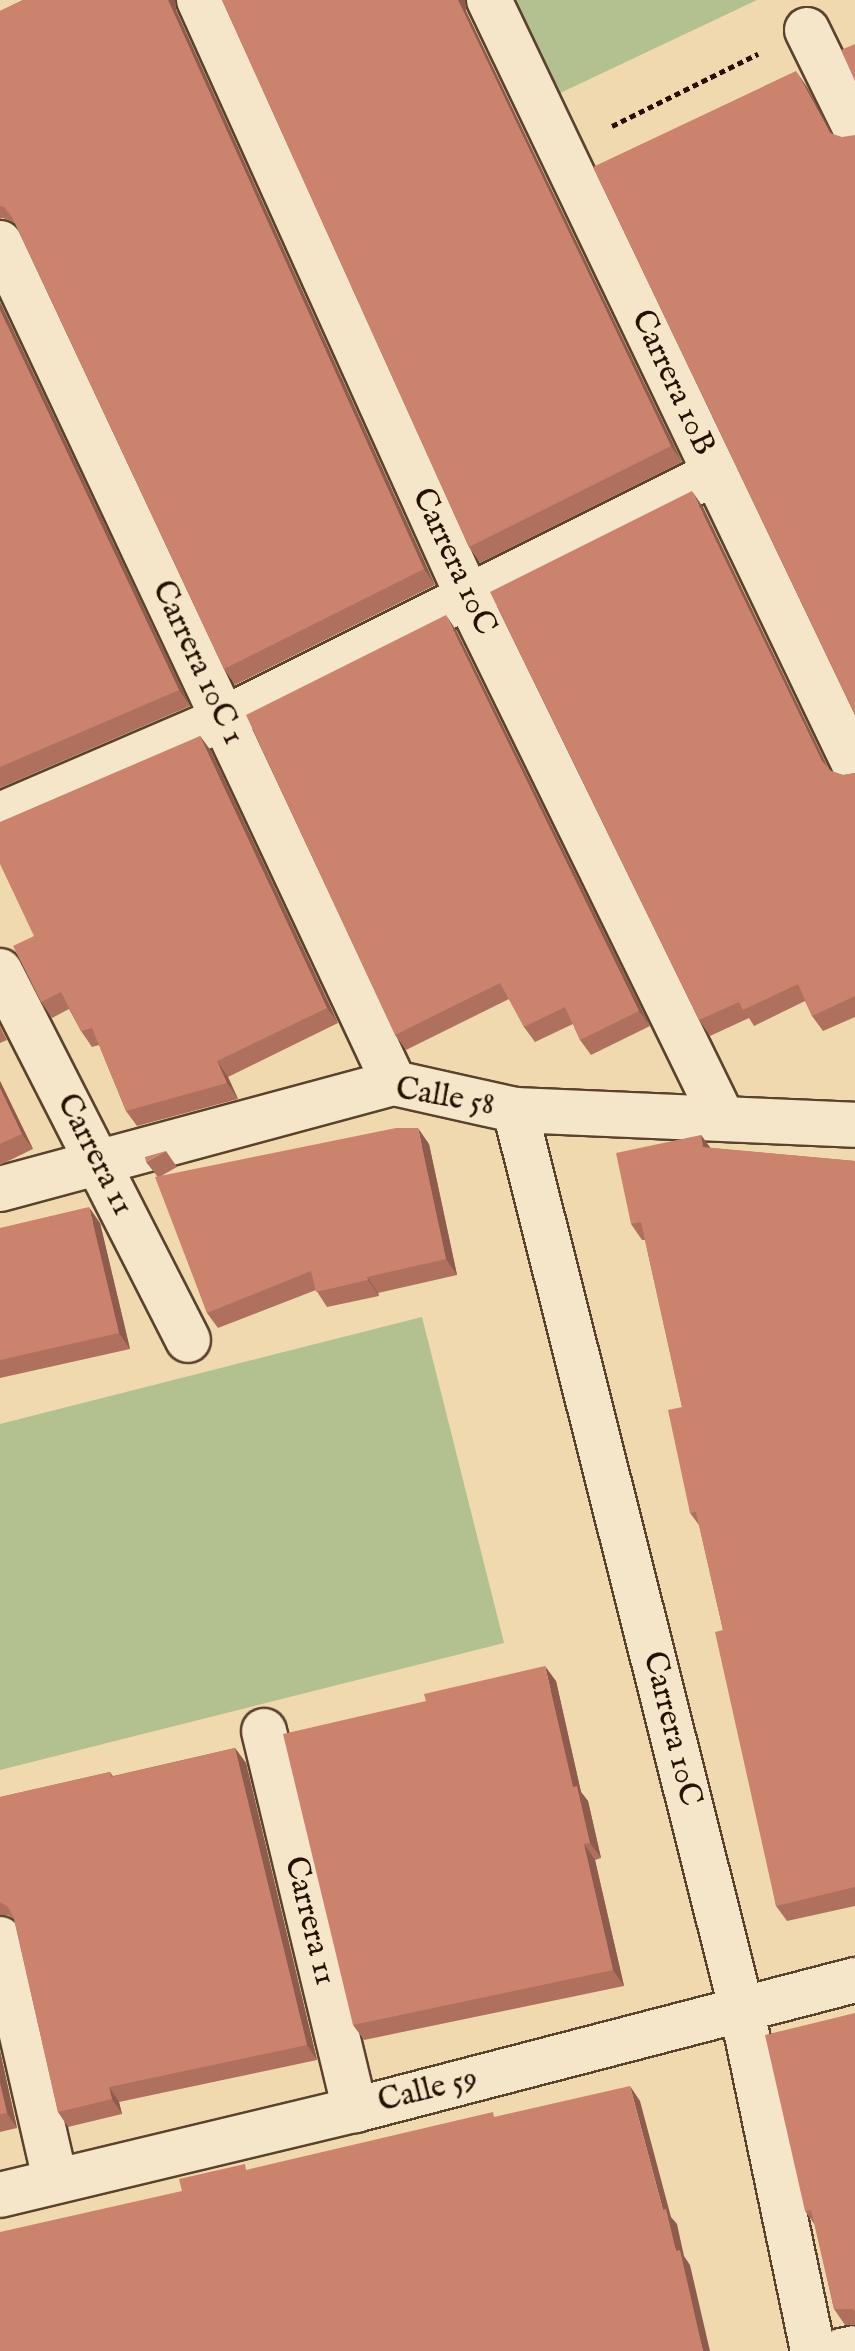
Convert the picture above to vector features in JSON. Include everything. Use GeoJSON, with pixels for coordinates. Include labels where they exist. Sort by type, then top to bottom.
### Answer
{"type":"FeatureCollection","features":[{"type":"Feature","properties":{"kind":"street","name":"Carrera 10C"},"geometry":{"type":"LineString","coordinates":[[199,0],[468,597],[722,1117]]}},
{"type":"Feature","properties":{"kind":"street","name":"Carrera 10B"},"geometry":{"type":"LineString","coordinates":[[489,0],[852,752]]}},
{"type":"Feature","properties":{"kind":"street"},"geometry":{"type":"LineString","coordinates":[[807,30],[855,128]]}},
{"type":"Feature","properties":{"kind":"street","name":"Carrera 10C 1"},"geometry":{"type":"LineString","coordinates":[[0,243],[394,1083]]}},
{"type":"Feature","properties":{"kind":"street"},"geometry":{"type":"LineString","coordinates":[[0,815],[223,719],[715,473]]}},
{"type":"Feature","properties":{"kind":"street","name":"Carrera 11"},"geometry":{"type":"LineString","coordinates":[[0,971],[188,1340]]}},
{"type":"Feature","properties":{"kind":"street","name":"Calle 58"},"geometry":{"type":"LineString","coordinates":[[0,1189],[394,1083],[515,1110],[855,1125]]}},
{"type":"Feature","properties":{"kind":"street","name":"Carrera 10C"},"geometry":{"type":"LineString","coordinates":[[515,1110],[742,2011],[813,2351]]}},
{"type":"Feature","properties":{"kind":"street","name":"Carrera 11"},"geometry":{"type":"LineString","coordinates":[[264,1731],[355,2110]]}},
{"type":"Feature","properties":{"kind":"street"},"geometry":{"type":"LineString","coordinates":[[0,1939],[55,2180]]}},
{"type":"Feature","properties":{"kind":"street","name":"Calle 59"},"geometry":{"type":"LineString","coordinates":[[0,2195],[355,2110],[855,1980]]}},
{"type":"Feature","properties":{"kind":"street"},"geometry":{"type":"LineString","coordinates":[[841,2351],[855,2348]]}},
{"type":"Feature","properties":{"kind":"path"},"geometry":{"type":"LineString","coordinates":[[561,151],[807,30]]}},
{"type":"Feature","properties":{"kind":"green space"},"geometry":{"type":"Polygon","coordinates":[[[511,0],[757,0],[556,95],[511,0]]]}},
{"type":"Feature","properties":{"kind":"green space"},"geometry":{"type":"Polygon","coordinates":[[[422,1317],[504,1643],[0,1770],[0,1424],[422,1317]]]}},
{"type":"Feature","properties":{"kind":"building"},"geometry":{"type":"Polygon","coordinates":[[[23,0],[168,0],[424,569],[224,669],[12,217],[0,206],[0,11],[23,0]]]}},
{"type":"Feature","properties":{"kind":"building"},"geometry":{"type":"Polygon","coordinates":[[[222,0],[458,0],[671,446],[469,547],[222,0]]]}},
{"type":"Feature","properties":{"kind":"building"},"geometry":{"type":"Polygon","coordinates":[[[855,44],[855,81],[841,50],[855,44]]]}},
{"type":"Feature","properties":{"kind":"building"},"geometry":{"type":"Polygon","coordinates":[[[796,71],[830,133],[842,137],[855,135],[855,715],[593,167],[796,71]]]}},
{"type":"Feature","properties":{"kind":"building"},"geometry":{"type":"Polygon","coordinates":[[[0,310],[179,690],[0,767],[0,310]]]}},
{"type":"Feature","properties":{"kind":"building"},"geometry":{"type":"Polygon","coordinates":[[[692,491],[822,761],[831,771],[843,775],[855,773],[855,996],[812,1016],[798,984],[743,1010],[739,1002],[699,1020],[490,592],[692,491]]]}},
{"type":"Feature","properties":{"kind":"building"},"geometry":{"type":"Polygon","coordinates":[[[446,615],[639,1011],[580,1040],[565,1007],[524,1027],[500,983],[395,1035],[246,715],[446,615]]]}},
{"type":"Feature","properties":{"kind":"building"},"geometry":{"type":"Polygon","coordinates":[[[200,736],[327,1008],[217,1061],[227,1083],[126,1111],[92,1028],[81,1031],[61,992],[41,1002],[13,946],[34,936],[0,864],[0,822],[200,736]]]}},
{"type":"Feature","properties":{"kind":"building"},"geometry":{"type":"Polygon","coordinates":[[[0,1088],[22,1134],[0,1144],[0,1088]]]}},
{"type":"Feature","properties":{"kind":"building"},"geometry":{"type":"Polygon","coordinates":[[[396,1128],[418,1128],[446,1259],[316,1292],[311,1271],[207,1313],[155,1177],[396,1128]]]}},
{"type":"Feature","properties":{"kind":"building"},"geometry":{"type":"Polygon","coordinates":[[[701,1135],[703,1147],[855,1161],[855,1887],[776,1906],[715,1632],[723,1630],[696,1512],[690,1513],[668,1410],[682,1407],[641,1222],[631,1224],[616,1153],[701,1135]]]}},
{"type":"Feature","properties":{"kind":"building"},"geometry":{"type":"Polygon","coordinates":[[[166,1151],[146,1162],[145,1157],[166,1151]]]}},
{"type":"Feature","properties":{"kind":"building"},"geometry":{"type":"Polygon","coordinates":[[[89,1207],[119,1333],[0,1360],[0,1228],[89,1207]]]}},
{"type":"Feature","properties":{"kind":"building"},"geometry":{"type":"Polygon","coordinates":[[[545,1666],[573,1787],[577,1786],[590,1843],[584,1844],[613,1970],[353,2025],[283,1734],[426,1701],[424,1694],[545,1666]]]}},
{"type":"Feature","properties":{"kind":"building"},"geometry":{"type":"Polygon","coordinates":[[[235,1748],[307,2045],[109,2087],[112,2099],[58,2112],[14,1918],[8,1907],[0,1902],[0,1797],[110,1772],[111,1777],[235,1748]]]}},
{"type":"Feature","properties":{"kind":"building"},"geometry":{"type":"Polygon","coordinates":[[[855,2013],[855,2311],[834,2309],[811,2210],[805,2211],[765,2035],[855,2013]]]}},
{"type":"Feature","properties":{"kind":"building"},"geometry":{"type":"Polygon","coordinates":[[[0,2083],[7,2113],[0,2114],[0,2083]]]}},
{"type":"Feature","properties":{"kind":"building"},"geometry":{"type":"Polygon","coordinates":[[[630,2086],[663,2210],[666,2209],[676,2251],[680,2250],[703,2351],[0,2351],[0,2232],[182,2191],[179,2179],[245,2164],[246,2170],[493,2112],[494,2117],[630,2086]]]}}]}
